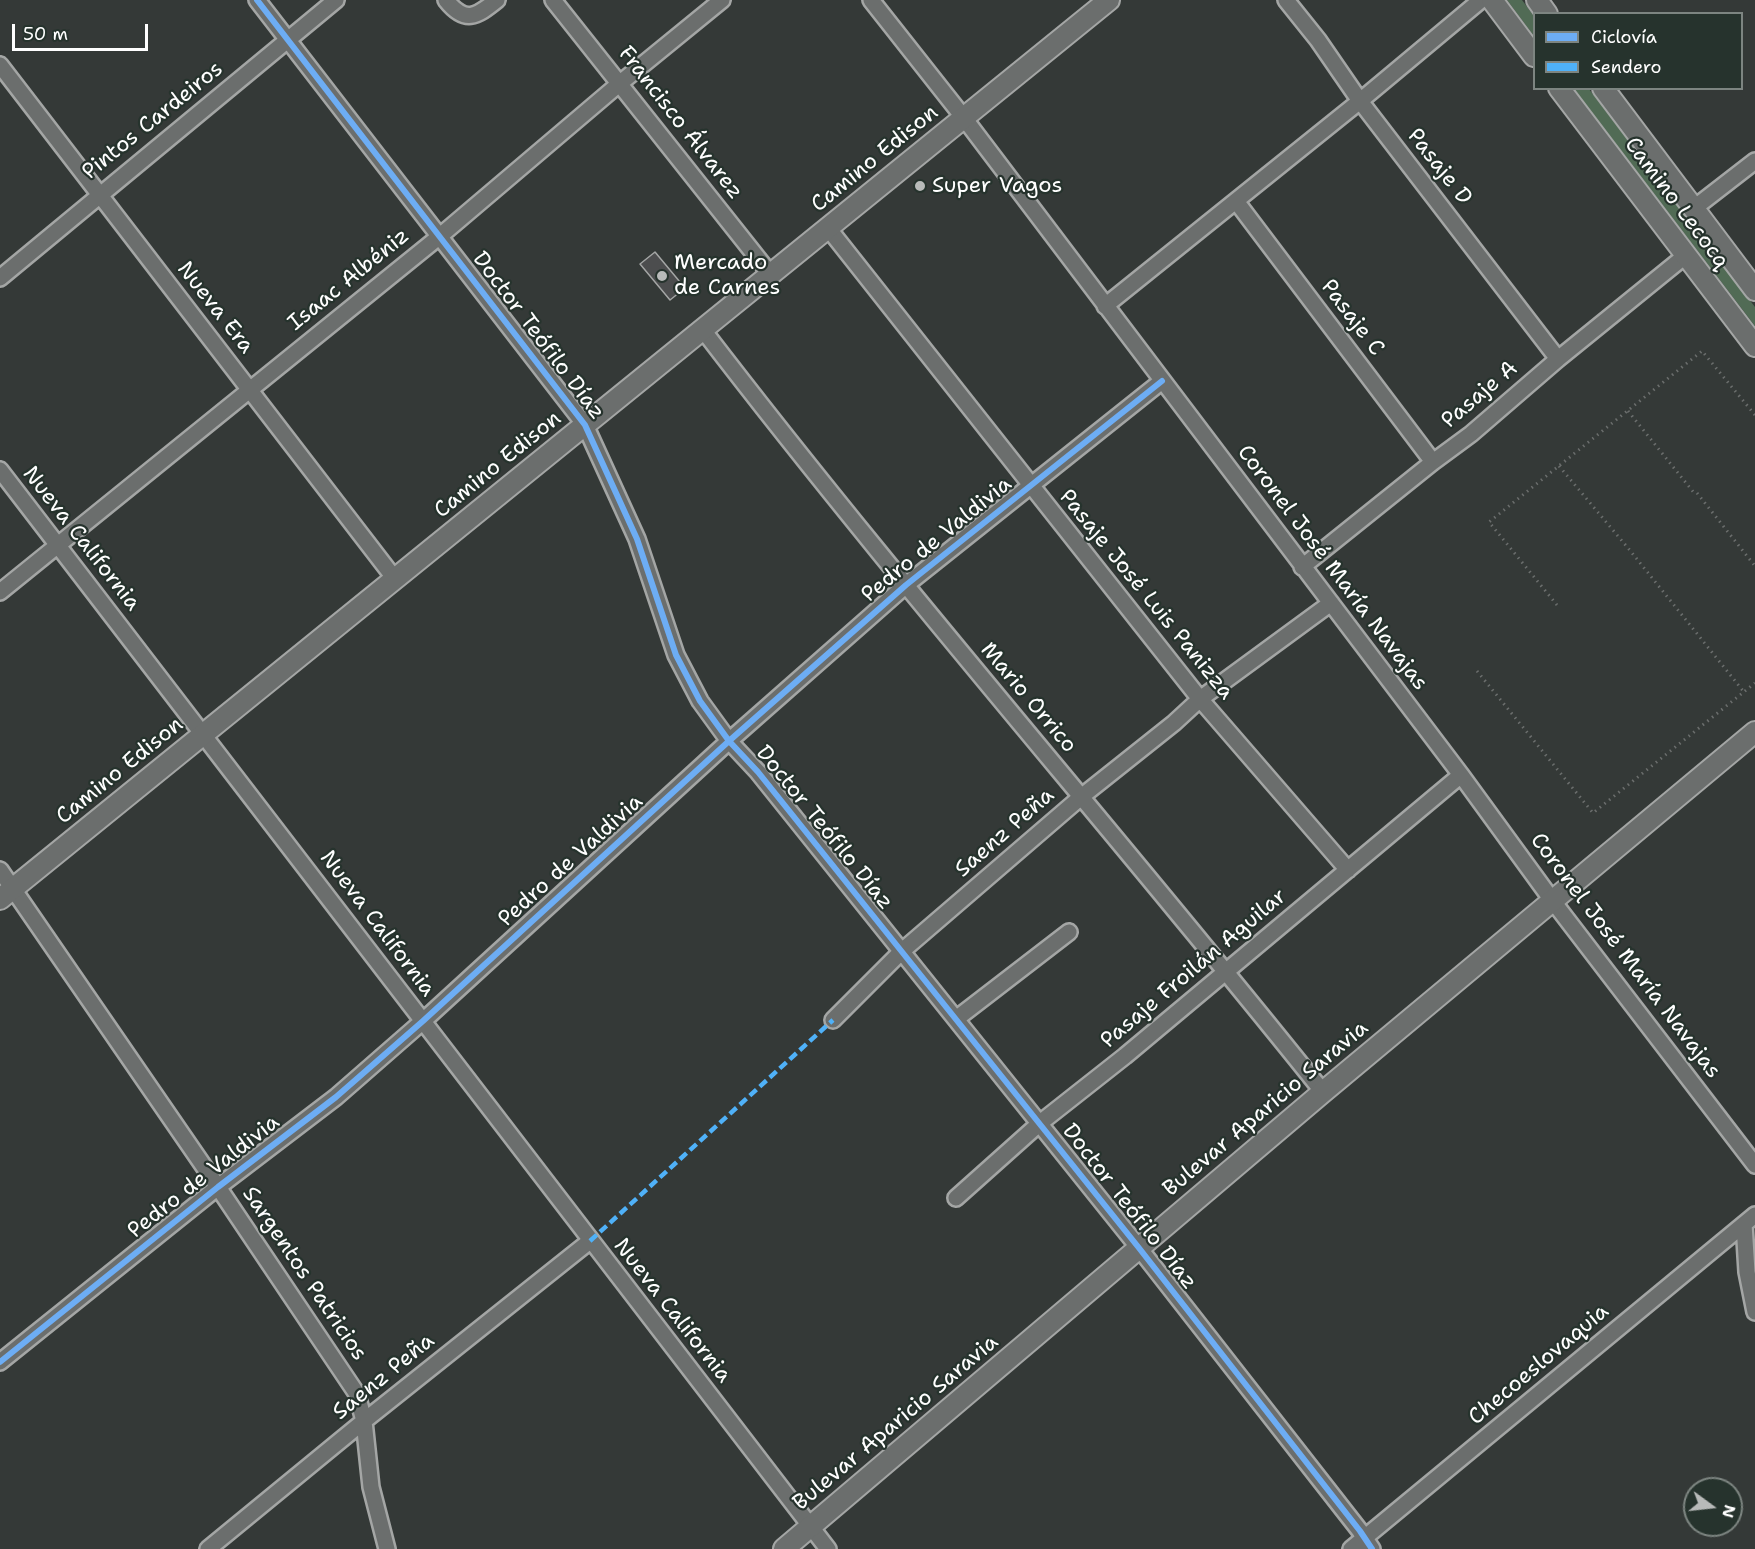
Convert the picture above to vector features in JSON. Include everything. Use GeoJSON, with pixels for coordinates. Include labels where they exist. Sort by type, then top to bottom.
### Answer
{"type":"FeatureCollection","features":[{"type":"Feature","properties":{"kind":"street","name":"Doctor Teófilo Díaz"},"geometry":{"type":"LineString","coordinates":[[257,0],[585,425],[637,539],[676,655],[700,701],[729,741],[758,772],[1040,1123],[1368,1544]]}},
{"type":"Feature","properties":{"kind":"street","name":"Pintos Cardeiros"},"geometry":{"type":"LineString","coordinates":[[0,278],[336,0]]}},
{"type":"Feature","properties":{"kind":"street"},"geometry":{"type":"LineString","coordinates":[[446,0],[454,10],[465,16],[479,15],[496,0]]}},
{"type":"Feature","properties":{"kind":"street","name":"Francisco Álvarez"},"geometry":{"type":"LineString","coordinates":[[553,0],[771,275]]}},
{"type":"Feature","properties":{"kind":"street","name":"Isaac Albéniz"},"geometry":{"type":"LineString","coordinates":[[0,592],[440,236],[722,0]]}},
{"type":"Feature","properties":{"kind":"street","name":"Coronel José María Navajas"},"geometry":{"type":"LineString","coordinates":[[872,0],[1755,1165]]}},
{"type":"Feature","properties":{"kind":"street","name":"Camino Edison"},"geometry":{"type":"LineString","coordinates":[[7,894],[1109,0]]}},
{"type":"Feature","properties":{"kind":"street","name":"Pasaje D"},"geometry":{"type":"LineString","coordinates":[[1286,0],[1318,40],[1360,101],[1558,359]]}},
{"type":"Feature","properties":{"kind":"street"},"geometry":{"type":"LineString","coordinates":[[1105,306],[1360,101],[1481,0]]}},
{"type":"Feature","properties":{"kind":"street"},"geometry":{"type":"LineString","coordinates":[[1492,0],[1533,55]]}},
{"type":"Feature","properties":{"kind":"street","name":"Nueva Era"},"geometry":{"type":"LineString","coordinates":[[0,65],[395,579]]}},
{"type":"Feature","properties":{"kind":"street","name":"Camino Lecocq"},"geometry":{"type":"LineString","coordinates":[[1560,90],[1755,346]]}},
{"type":"Feature","properties":{"kind":"street","name":"Camino Lecocq"},"geometry":{"type":"LineString","coordinates":[[1604,90],[1755,290]]}},
{"type":"Feature","properties":{"kind":"street"},"geometry":{"type":"LineString","coordinates":[[1693,209],[1755,161]]}},
{"type":"Feature","properties":{"kind":"street","name":"Pasaje C"},"geometry":{"type":"LineString","coordinates":[[1236,201],[1433,462]]}},
{"type":"Feature","properties":{"kind":"street","name":"Pasaje José Luis Panizza"},"geometry":{"type":"LineString","coordinates":[[828,228],[1200,699],[1348,870]]}},
{"type":"Feature","properties":{"kind":"street","name":"Pasaje A"},"geometry":{"type":"LineString","coordinates":[[1302,567],[1471,434],[1558,359],[1685,256]]}},
{"type":"Feature","properties":{"kind":"street","name":"Mario Orrico"},"geometry":{"type":"LineString","coordinates":[[703,330],[770,418],[1227,971],[1323,1092]]}},
{"type":"Feature","properties":{"kind":"street","name":"Pedro de Valdivia"},"geometry":{"type":"LineString","coordinates":[[0,1362],[218,1187],[336,1096],[423,1021],[729,741],[906,585],[1162,381]]}},
{"type":"Feature","properties":{"kind":"street","name":"Nueva California"},"geometry":{"type":"LineString","coordinates":[[0,470],[828,1549]]}},
{"type":"Feature","properties":{"kind":"street","name":"Saenz Peña"},"geometry":{"type":"LineString","coordinates":[[833,1020],[902,951],[1081,797],[1174,723],[1200,699],[1330,603]]}},
{"type":"Feature","properties":{"kind":"street","name":"Bulevar Aparicio Saravia"},"geometry":{"type":"LineString","coordinates":[[784,1549],[1323,1092],[1755,732]]}},
{"type":"Feature","properties":{"kind":"street","name":"Pasaje Froilán Aguilar"},"geometry":{"type":"LineString","coordinates":[[956,1198],[1040,1123],[1125,1056],[1461,775]]}},
{"type":"Feature","properties":{"kind":"street","name":"Sargentos Patricios"},"geometry":{"type":"LineString","coordinates":[[0,870],[7,894],[218,1187],[357,1394],[364,1421],[371,1487],[387,1549]]}},
{"type":"Feature","properties":{"kind":"street"},"geometry":{"type":"LineString","coordinates":[[956,1019],[1069,932]]}},
{"type":"Feature","properties":{"kind":"street"},"geometry":{"type":"LineString","coordinates":[[1750,1220],[1747,1272],[1755,1312]]}},
{"type":"Feature","properties":{"kind":"street","name":"Checoeslovaquia"},"geometry":{"type":"LineString","coordinates":[[1351,1549],[1368,1544],[1750,1220]]}},
{"type":"Feature","properties":{"kind":"street","name":"Saenz Peña"},"geometry":{"type":"LineString","coordinates":[[208,1549],[590,1241]]}},
{"type":"Feature","properties":{"kind":"path"},"geometry":{"type":"LineString","coordinates":[[1557,605],[1490,522],[1702,351],[1755,415]]}},
{"type":"Feature","properties":{"kind":"path"},"geometry":{"type":"LineString","coordinates":[[1628,411],[1755,566]]}},
{"type":"Feature","properties":{"kind":"path"},"geometry":{"type":"LineString","coordinates":[[1559,466],[1744,692]]}},
{"type":"Feature","properties":{"kind":"path"},"geometry":{"type":"LineString","coordinates":[[1477,670],[1593,813],[1755,683]]}},
{"type":"Feature","properties":{"kind":"green space"},"geometry":{"type":"Polygon","coordinates":[[[1507,0],[1522,0],[1533,15],[1533,35],[1507,0]]]}},
{"type":"Feature","properties":{"kind":"green space"},"geometry":{"type":"Polygon","coordinates":[[[1575,90],[1590,90],[1755,307],[1755,326],[1575,90]]]}},
{"type":"Feature","properties":{"kind":"building","name":"Mercado de Carnes"},"geometry":{"type":"Polygon","coordinates":[[[655,252],[685,288],[670,300],[640,264],[655,252]]]}},
{"type":"Feature","properties":{"kind":"marked path"},"geometry":{"type":"LineString","coordinates":[[590,1241],[833,1020]]}},
{"type":"Feature","properties":{"kind":"cycle path"},"geometry":{"type":"LineString","coordinates":[[257,0],[585,425],[637,539],[676,655],[700,701],[729,741],[758,772],[1139,1248],[1372,1549]]}},
{"type":"Feature","properties":{"kind":"cycle path"},"geometry":{"type":"LineString","coordinates":[[0,1362],[218,1187],[336,1097],[423,1021],[729,741],[906,585],[1162,381]]}},
{"type":"Feature","properties":{"kind":"place","name":"Super Vagos"},"geometry":{"type":"Point","coordinates":[920,186]}},
{"type":"Feature","properties":{"kind":"place","name":"Mercado de Carnes"},"geometry":{"type":"Point","coordinates":[662,276]}}]}
